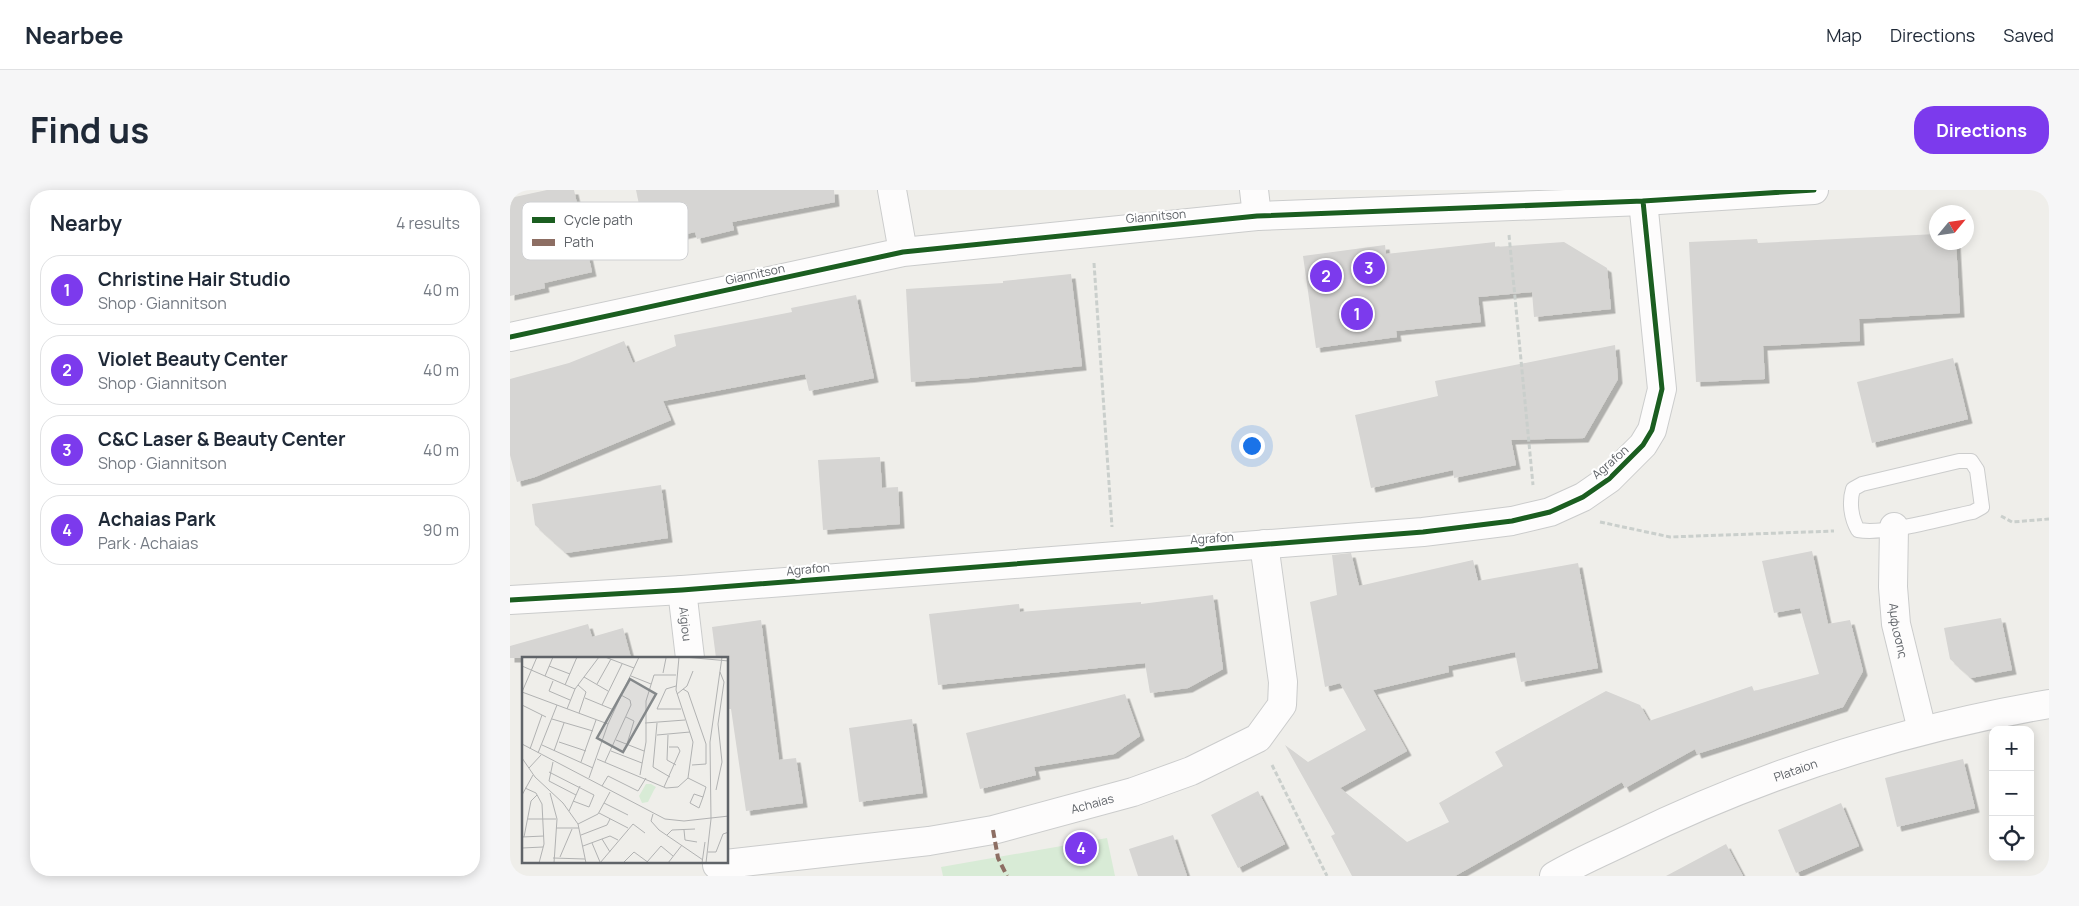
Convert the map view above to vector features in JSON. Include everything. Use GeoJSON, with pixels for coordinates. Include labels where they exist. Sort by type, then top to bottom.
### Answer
{"type":"FeatureCollection","features":[{"type":"Feature","properties":{"kind":"street"},"geometry":{"type":"LineString","coordinates":[[892,190],[903,252]]}},
{"type":"Feature","properties":{"kind":"street"},"geometry":{"type":"LineString","coordinates":[[1254,190],[1258,216]]}},
{"type":"Feature","properties":{"kind":"street","name":"Giannitson"},"geometry":{"type":"LineString","coordinates":[[510,338],[903,252],[1258,216],[1643,201],[1814,190]]}},
{"type":"Feature","properties":{"kind":"street","name":"Agrafon"},"geometry":{"type":"LineString","coordinates":[[510,600],[682,590],[1423,532],[1512,522],[1550,512],[1583,497],[1609,479],[1643,445],[1652,430],[1662,389],[1643,201]]}},
{"type":"Feature","properties":{"kind":"street","name":"Αμφισσης"},"geometry":{"type":"LineString","coordinates":[[1894,527],[1893,587],[1896,624],[1922,730]]}},
{"type":"Feature","properties":{"kind":"street","name":"Achaias"},"geometry":{"type":"LineString","coordinates":[[717,868],[929,841],[993,830],[1133,792],[1191,771],[1258,738],[1282,705],[1283,682],[1264,544]]}},
{"type":"Feature","properties":{"kind":"street","name":"Aigiou"},"geometry":{"type":"LineString","coordinates":[[682,590],[690,657]]}},
{"type":"Feature","properties":{"kind":"street","name":"Plataion"},"geometry":{"type":"LineString","coordinates":[[1554,876],[1679,814],[1789,770],[1922,730],[2049,704]]}},
{"type":"Feature","properties":{"kind":"lane"},"geometry":{"type":"LineString","coordinates":[[1959,461],[1971,461],[1977,470],[1982,507],[1973,512],[1894,527],[1866,531],[1858,530],[1853,522],[1850,498],[1853,489],[1862,484],[1959,461]]}},
{"type":"Feature","properties":{"kind":"path"},"geometry":{"type":"LineString","coordinates":[[1506,207],[1536,516]]}},
{"type":"Feature","properties":{"kind":"path"},"geometry":{"type":"LineString","coordinates":[[1092,232],[1114,555]]}},
{"type":"Feature","properties":{"kind":"path"},"geometry":{"type":"LineString","coordinates":[[1982,507],[2012,522],[2049,519]]}},
{"type":"Feature","properties":{"kind":"path"},"geometry":{"type":"LineString","coordinates":[[1596,522],[1670,537],[1858,530]]}},
{"type":"Feature","properties":{"kind":"path"},"geometry":{"type":"LineString","coordinates":[[1258,738],[1328,876]]}},
{"type":"Feature","properties":{"kind":"green space"},"geometry":{"type":"Polygon","coordinates":[[[1107,838],[1115,876],[943,876],[941,867],[1107,838]]]}},
{"type":"Feature","properties":{"kind":"building"},"geometry":{"type":"Polygon","coordinates":[[[547,190],[574,190],[577,202],[522,202],[522,260],[589,260],[592,272],[544,283],[545,288],[510,296],[510,198],[547,190]]]}},
{"type":"Feature","properties":{"kind":"building"},"geometry":{"type":"Polygon","coordinates":[[[636,190],[834,190],[835,202],[732,222],[734,230],[697,239],[695,232],[688,234],[688,202],[638,202],[636,190]]]}},
{"type":"Feature","properties":{"kind":"building"},"geometry":{"type":"Polygon","coordinates":[[[1929,234],[1929,250],[1956,250],[1960,313],[1859,319],[1860,341],[1763,346],[1765,379],[1696,382],[1689,242],[1757,239],[1758,243],[1929,234]]]}},
{"type":"Feature","properties":{"kind":"building"},"geometry":{"type":"Polygon","coordinates":[[[1495,242],[1495,247],[1564,242],[1607,268],[1611,309],[1534,317],[1532,292],[1478,297],[1481,322],[1396,331],[1397,337],[1316,348],[1303,256],[1385,245],[1386,254],[1495,242]]]}},
{"type":"Feature","properties":{"kind":"building"},"geometry":{"type":"Polygon","coordinates":[[[1071,274],[1082,366],[970,378],[911,382],[906,289],[1003,283],[1003,281],[1071,274]]]}},
{"type":"Feature","properties":{"kind":"building"},"geometry":{"type":"Polygon","coordinates":[[[856,295],[874,378],[809,391],[805,374],[663,401],[671,420],[535,477],[517,482],[510,455],[510,379],[569,363],[624,341],[633,363],[676,346],[674,335],[792,312],[791,308],[856,295]]]}},
{"type":"Feature","properties":{"kind":"building"},"geometry":{"type":"Polygon","coordinates":[[[1615,345],[1618,379],[1584,438],[1511,440],[1516,465],[1454,478],[1453,470],[1371,488],[1355,415],[1438,396],[1435,381],[1615,345]]]}},
{"type":"Feature","properties":{"kind":"building"},"geometry":{"type":"Polygon","coordinates":[[[1953,358],[1968,419],[1872,443],[1857,382],[1953,358]]]}},
{"type":"Feature","properties":{"kind":"building"},"geometry":{"type":"Polygon","coordinates":[[[880,457],[882,488],[898,487],[900,524],[823,530],[818,460],[880,457]]]}},
{"type":"Feature","properties":{"kind":"building"},"geometry":{"type":"Polygon","coordinates":[[[661,485],[668,538],[566,553],[535,525],[532,504],[661,485]]]}},
{"type":"Feature","properties":{"kind":"building"},"geometry":{"type":"Polygon","coordinates":[[[1812,551],[1828,624],[1850,620],[1863,671],[1843,707],[1697,754],[1695,749],[1625,788],[1622,782],[1455,876],[1352,876],[1331,836],[1335,834],[1285,745],[1308,762],[1366,730],[1340,683],[1325,687],[1310,602],[1337,595],[1332,555],[1351,553],[1359,586],[1473,560],[1478,581],[1578,563],[1598,668],[1521,682],[1515,652],[1448,666],[1449,672],[1373,690],[1407,751],[1340,788],[1407,842],[1449,822],[1439,803],[1503,766],[1495,752],[1606,691],[1640,705],[1649,721],[1752,686],[1754,691],[1819,674],[1800,608],[1774,613],[1762,561],[1812,551]]]}},
{"type":"Feature","properties":{"kind":"building"},"geometry":{"type":"Polygon","coordinates":[[[1213,595],[1223,669],[1188,688],[1150,693],[1145,663],[938,685],[929,614],[1019,604],[1020,612],[1141,602],[1141,604],[1213,595]]]}},
{"type":"Feature","properties":{"kind":"building"},"geometry":{"type":"Polygon","coordinates":[[[2001,618],[2012,670],[1971,678],[1950,659],[1944,628],[2001,618]]]}},
{"type":"Feature","properties":{"kind":"building"},"geometry":{"type":"Polygon","coordinates":[[[761,620],[779,760],[796,758],[803,803],[746,811],[731,709],[729,709],[729,657],[716,657],[712,627],[761,620]]]}},
{"type":"Feature","properties":{"kind":"building"},"geometry":{"type":"Polygon","coordinates":[[[588,624],[592,637],[623,628],[631,657],[510,658],[510,646],[588,624]]]}},
{"type":"Feature","properties":{"kind":"building"},"geometry":{"type":"Polygon","coordinates":[[[1125,694],[1140,736],[1114,754],[1034,767],[1036,775],[980,789],[966,733],[1125,694]]]}},
{"type":"Feature","properties":{"kind":"building"},"geometry":{"type":"Polygon","coordinates":[[[912,719],[923,793],[859,802],[849,728],[912,719]]]}},
{"type":"Feature","properties":{"kind":"building"},"geometry":{"type":"Polygon","coordinates":[[[1963,759],[1975,808],[1897,827],[1885,778],[1963,759]]]}},
{"type":"Feature","properties":{"kind":"building"},"geometry":{"type":"Polygon","coordinates":[[[1258,791],[1285,844],[1238,868],[1211,815],[1258,791]]]}},
{"type":"Feature","properties":{"kind":"building"},"geometry":{"type":"Polygon","coordinates":[[[1841,803],[1859,846],[1796,873],[1778,830],[1841,803]]]}},
{"type":"Feature","properties":{"kind":"building"},"geometry":{"type":"Polygon","coordinates":[[[1173,835],[1187,876],[1138,876],[1129,849],[1173,835]]]}},
{"type":"Feature","properties":{"kind":"building"},"geometry":{"type":"Polygon","coordinates":[[[1726,844],[1743,876],[1666,876],[1726,844]]]}},
{"type":"Feature","properties":{"kind":"marked path"},"geometry":{"type":"LineString","coordinates":[[993,830],[998,858],[1007,876]]}},
{"type":"Feature","properties":{"kind":"cycle path"},"geometry":{"type":"LineString","coordinates":[[510,337],[903,252],[1257,216],[1643,201],[1814,190]]}},
{"type":"Feature","properties":{"kind":"cycle path"},"geometry":{"type":"LineString","coordinates":[[510,600],[682,590],[1423,532],[1512,521],[1550,512],[1583,497],[1609,479],[1643,445],[1652,430],[1662,389],[1643,201]]}},
{"type":"Feature","properties":{"kind":"place","name":"C&C Laser & Beauty Center"},"geometry":{"type":"Point","coordinates":[1369,268]}},
{"type":"Feature","properties":{"kind":"place","name":"Violet Beauty Center"},"geometry":{"type":"Point","coordinates":[1326,276]}},
{"type":"Feature","properties":{"kind":"place","name":"Christine Hair Studio"},"geometry":{"type":"Point","coordinates":[1357,314]}},
{"type":"Feature","properties":{"kind":"place","name":"Achaias Park"},"geometry":{"type":"Point","coordinates":[1081,848]}}]}
